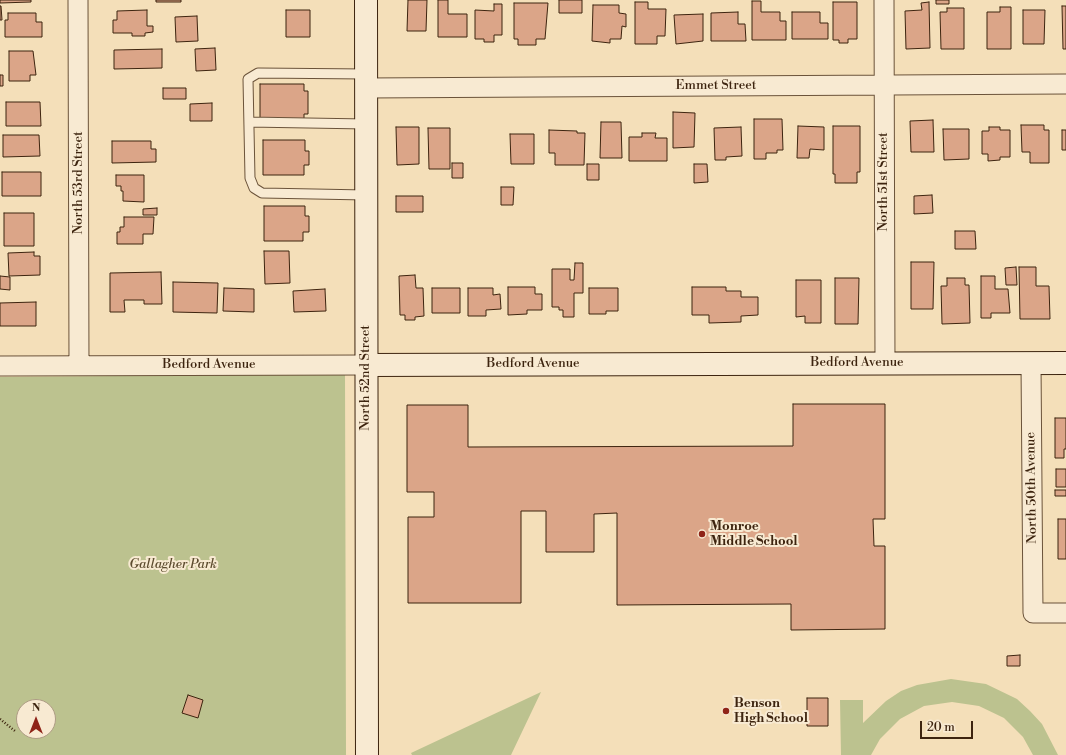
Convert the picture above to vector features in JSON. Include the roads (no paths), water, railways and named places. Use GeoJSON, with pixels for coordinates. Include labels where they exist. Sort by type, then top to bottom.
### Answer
{"type":"FeatureCollection","features":[{"type":"Feature","properties":{"kind":"main road","name":"North 52nd Street"},"geometry":{"type":"LineString","coordinates":[[366,0],[367,755]]}},
{"type":"Feature","properties":{"kind":"main road","name":"Bedford Avenue"},"geometry":{"type":"LineString","coordinates":[[366,365],[1066,363]]}},
{"type":"Feature","properties":{"kind":"street","name":"North 53rd Street"},"geometry":{"type":"LineString","coordinates":[[78,0],[79,366]]}},
{"type":"Feature","properties":{"kind":"street","name":"North 51st Street"},"geometry":{"type":"LineString","coordinates":[[884,0],[885,363]]}},
{"type":"Feature","properties":{"kind":"street","name":"Emmet Street"},"geometry":{"type":"LineString","coordinates":[[366,81],[884,85],[1066,84]]}},
{"type":"Feature","properties":{"kind":"street","name":"North 50th Avenue"},"geometry":{"type":"LineString","coordinates":[[1031,362],[1033,613],[1066,613]]}},
{"type":"Feature","properties":{"kind":"street","name":"Bedford Avenue"},"geometry":{"type":"LineString","coordinates":[[0,366],[366,365]]}},
{"type":"Feature","properties":{"kind":"lane"},"geometry":{"type":"LineString","coordinates":[[366,81],[258,73],[248,79],[250,178],[254,188],[262,193],[366,195]]}},
{"type":"Feature","properties":{"kind":"lane"},"geometry":{"type":"LineString","coordinates":[[249,122],[366,124]]}},
{"type":"Feature","properties":{"kind":"place","name":"Monroe Middle School"},"geometry":{"type":"Point","coordinates":[702,534]}},
{"type":"Feature","properties":{"kind":"place","name":"Benson High School"},"geometry":{"type":"Point","coordinates":[726,711]}},
{"type":"Feature","properties":{"kind":"park label","name":"Gallagher Park"},"geometry":{"type":"Point","coordinates":[173,565]}}]}
